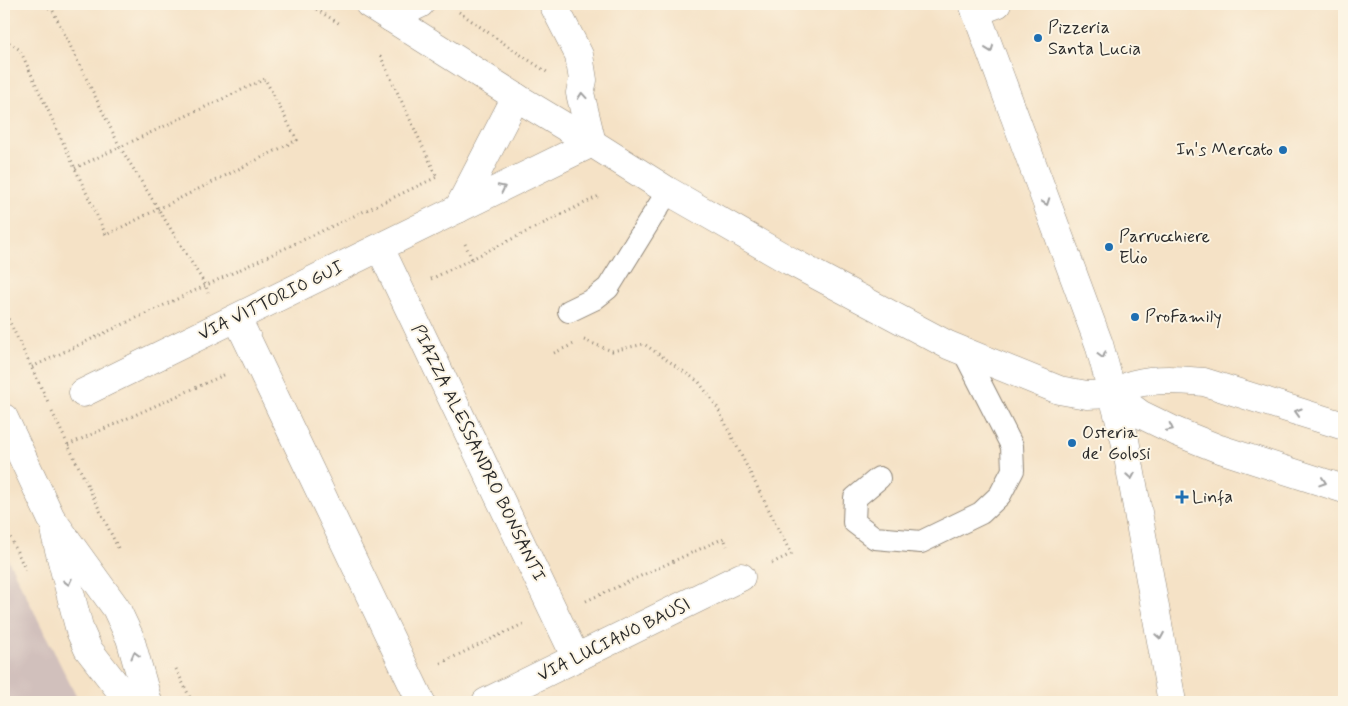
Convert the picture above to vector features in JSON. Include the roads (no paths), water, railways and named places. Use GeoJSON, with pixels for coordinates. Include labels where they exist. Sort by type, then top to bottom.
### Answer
{"type":"FeatureCollection","features":[{"type":"Feature","properties":{"kind":"street"},"geometry":{"type":"LineString","coordinates":[[380,11],[420,4]]}},
{"type":"Feature","properties":{"kind":"street"},"geometry":{"type":"LineString","coordinates":[[553,4],[579,55],[583,80],[580,93],[592,143]]}},
{"type":"Feature","properties":{"kind":"street"},"geometry":{"type":"LineString","coordinates":[[982,6],[1099,344],[1113,394],[1125,440],[1172,702]]}},
{"type":"Feature","properties":{"kind":"street"},"geometry":{"type":"LineString","coordinates":[[380,11],[516,98],[668,191],[790,261],[964,352],[1059,390],[1087,395],[1113,394],[1133,385],[1155,381],[1182,380],[1204,382],[1344,426]]}},
{"type":"Feature","properties":{"kind":"street"},"geometry":{"type":"LineString","coordinates":[[458,209],[516,98]]}},
{"type":"Feature","properties":{"kind":"street","name":"VIA VITTORIO GUI"},"geometry":{"type":"LineString","coordinates":[[84,393],[592,143]]}},
{"type":"Feature","properties":{"kind":"street","name":"PIAZZA ALESSANDRO BONSANTI"},"geometry":{"type":"LineString","coordinates":[[380,248],[576,658]]}},
{"type":"Feature","properties":{"kind":"street"},"geometry":{"type":"LineString","coordinates":[[237,318],[421,702]]}},
{"type":"Feature","properties":{"kind":"street"},"geometry":{"type":"LineString","coordinates":[[1113,394],[1140,414],[1176,432],[1217,448],[1344,489]]}},
{"type":"Feature","properties":{"kind":"street"},"geometry":{"type":"LineString","coordinates":[[4,418],[51,518],[116,608],[130,638],[148,702]]}},
{"type":"Feature","properties":{"kind":"street"},"geometry":{"type":"LineString","coordinates":[[51,518],[80,631],[88,649],[129,702]]}},
{"type":"Feature","properties":{"kind":"street","name":"VIA LUCIANO BAUSI"},"geometry":{"type":"LineString","coordinates":[[486,702],[741,577]]}},
{"type":"Feature","properties":{"kind":"lane"},"geometry":{"type":"LineString","coordinates":[[569,311],[594,299],[608,288],[668,191]]}},
{"type":"Feature","properties":{"kind":"lane"},"geometry":{"type":"LineString","coordinates":[[879,478],[855,498],[854,522],[875,538],[921,542],[981,513],[1000,495],[1013,470],[1012,446],[964,352]]}},
{"type":"Feature","properties":{"kind":"place","name":"Pizzeria Santa Lucia"},"geometry":{"type":"Point","coordinates":[1038,38]}},
{"type":"Feature","properties":{"kind":"place","name":"In's Mercato"},"geometry":{"type":"Point","coordinates":[1283,150]}},
{"type":"Feature","properties":{"kind":"place","name":"Parrucchiere Elio"},"geometry":{"type":"Point","coordinates":[1109,247]}},
{"type":"Feature","properties":{"kind":"place","name":"ProFamily"},"geometry":{"type":"Point","coordinates":[1135,317]}},
{"type":"Feature","properties":{"kind":"place","name":"Osteria de' Golosi"},"geometry":{"type":"Point","coordinates":[1072,443]}},
{"type":"Feature","properties":{"kind":"place","name":"Linfa"},"geometry":{"type":"Point","coordinates":[1182,497]}}]}
